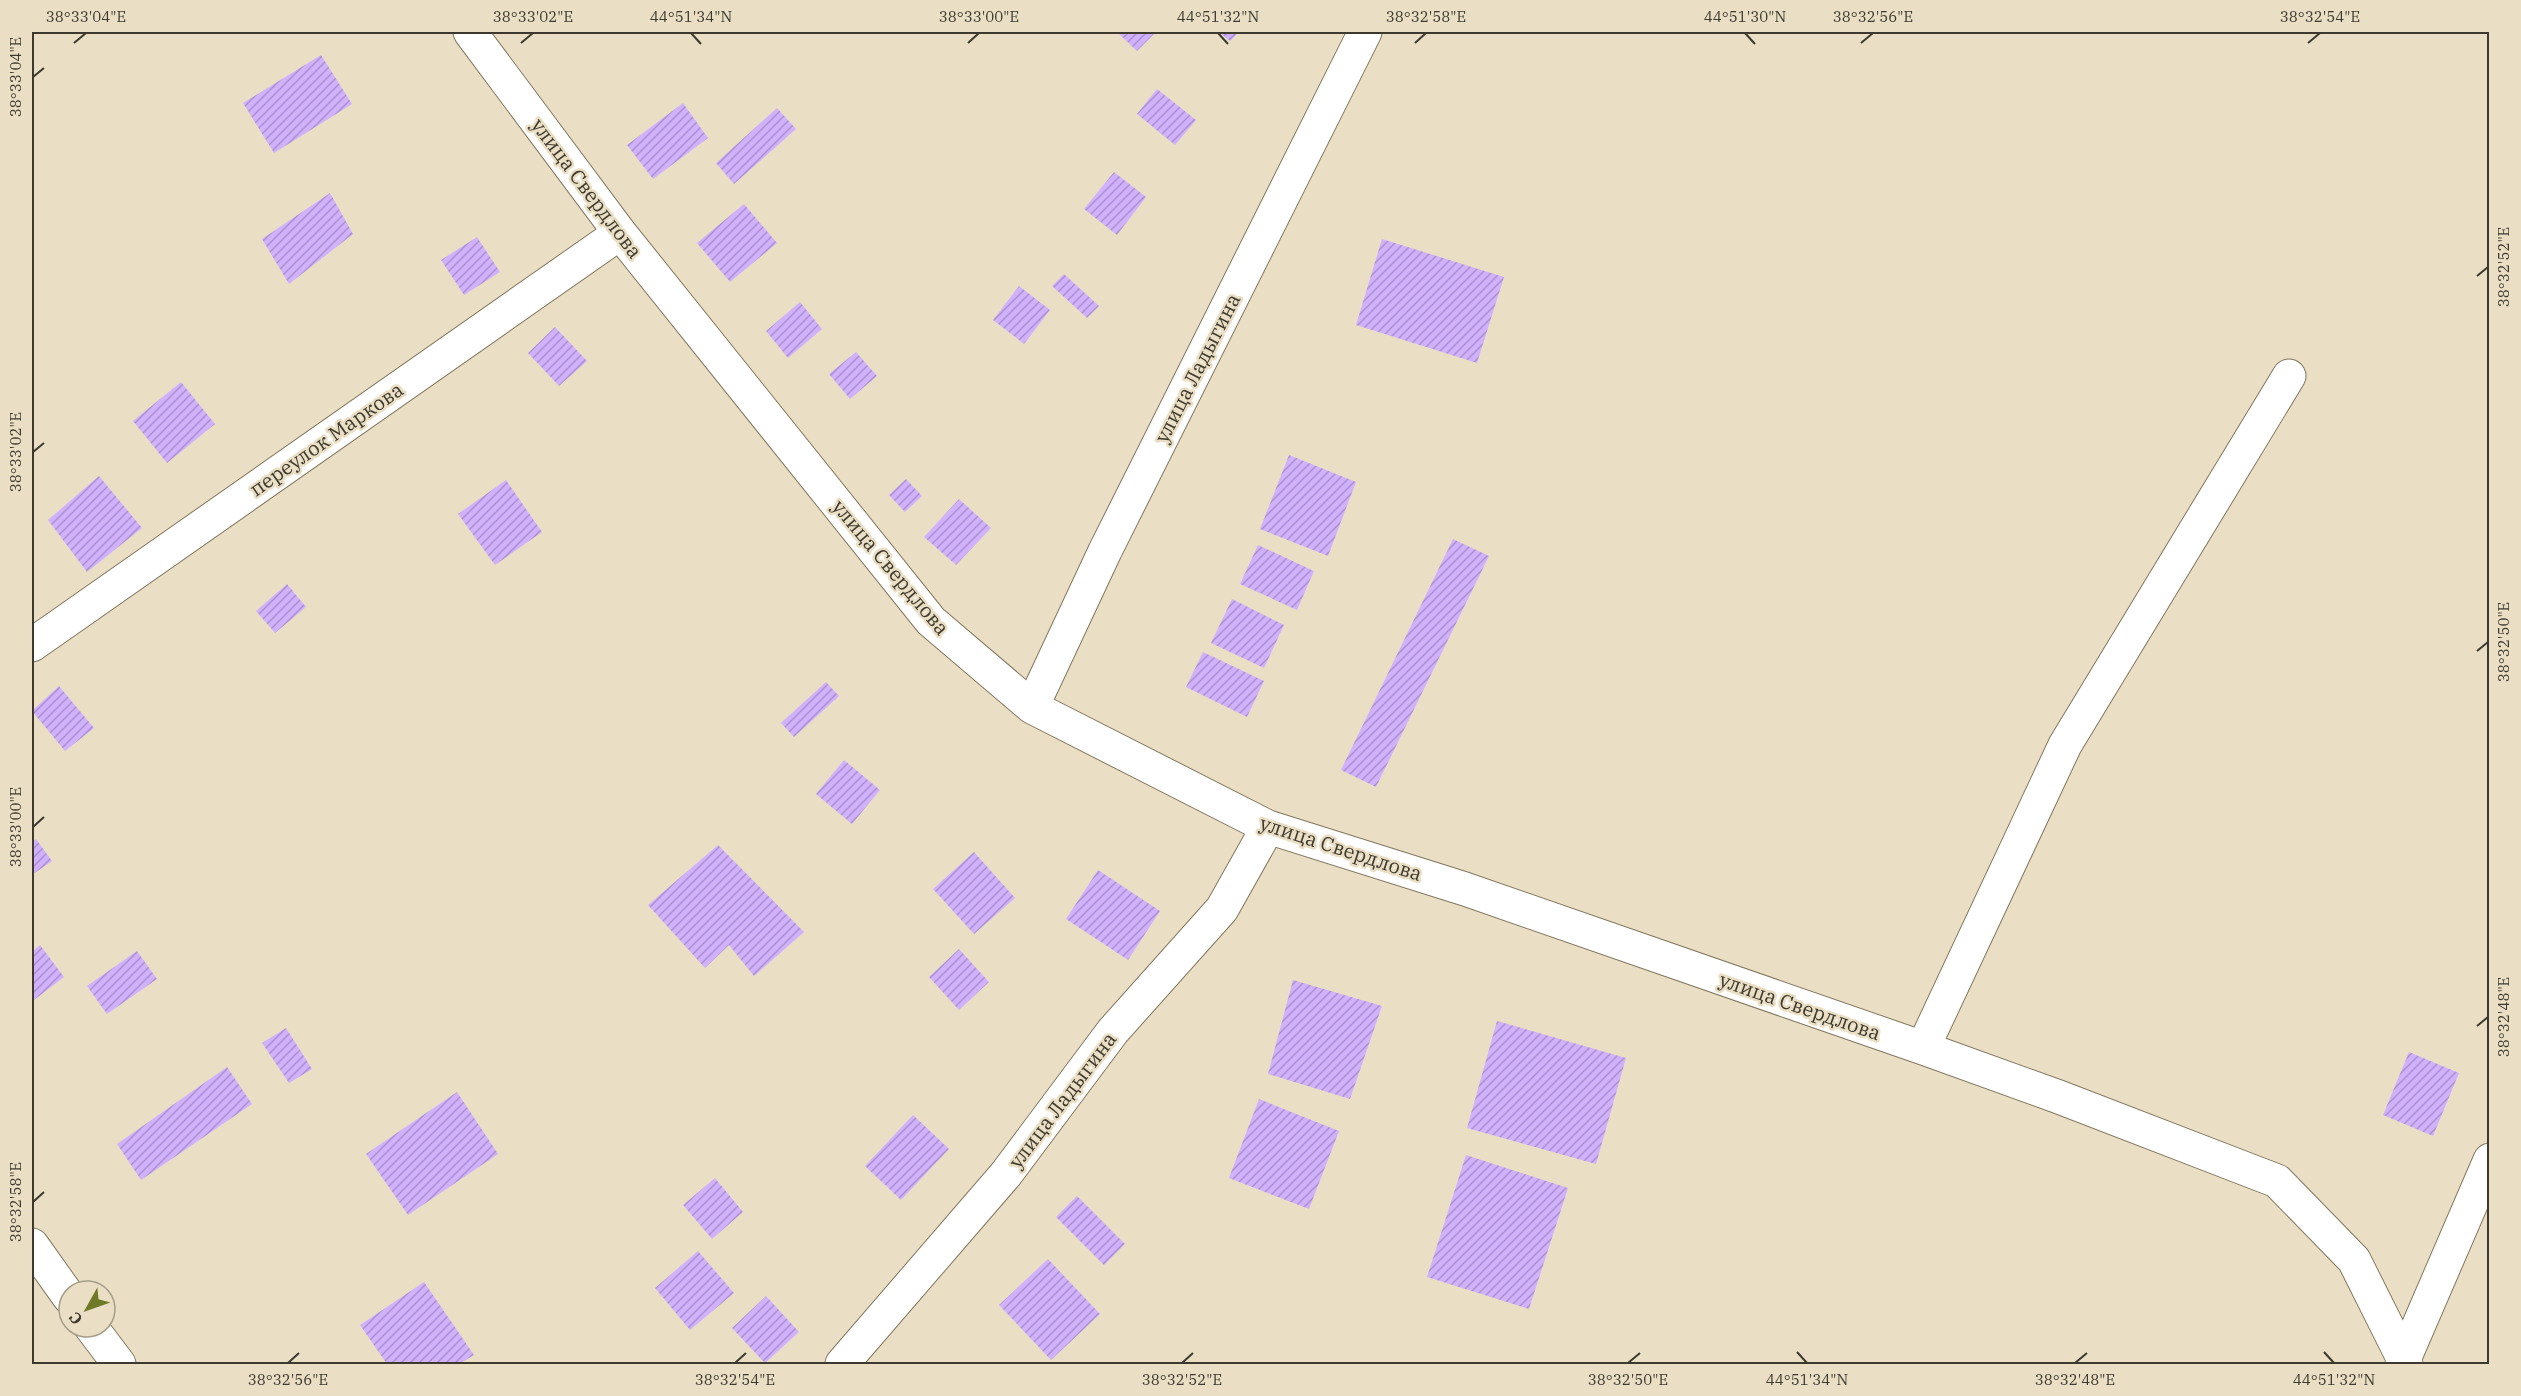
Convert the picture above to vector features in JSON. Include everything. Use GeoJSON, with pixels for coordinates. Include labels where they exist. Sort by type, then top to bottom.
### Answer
{"type":"FeatureCollection","features":[{"type":"Feature","properties":{"kind":"street","name":"улица Свердлова"},"geometry":{"type":"LineString","coordinates":[[470,32],[620,233],[932,621],[1032,707],[1268,827],[1465,889],[1923,1048],[2059,1097],[2277,1181],[2354,1260],[2404,1363]]}},
{"type":"Feature","properties":{"kind":"street","name":"улица Ладыгина"},"geometry":{"type":"LineString","coordinates":[[1032,707],[1105,551],[1365,32]]}},
{"type":"Feature","properties":{"kind":"street","name":"переулок Маркова"},"geometry":{"type":"LineString","coordinates":[[32,645],[620,233]]}},
{"type":"Feature","properties":{"kind":"street"},"geometry":{"type":"LineString","coordinates":[[1923,1048],[2065,745],[2289,376]]}},
{"type":"Feature","properties":{"kind":"street","name":"улица Ладыгина"},"geometry":{"type":"LineString","coordinates":[[842,1365],[1006,1174],[1113,1031],[1222,909],[1268,827]]}},
{"type":"Feature","properties":{"kind":"street"},"geometry":{"type":"LineString","coordinates":[[2404,1363],[2490,1160]]}},
{"type":"Feature","properties":{"kind":"street"},"geometry":{"type":"LineString","coordinates":[[34,1254],[57,1282]]}},
{"type":"Feature","properties":{"kind":"street"},"geometry":{"type":"LineString","coordinates":[[100,1339],[119,1365]]}},
{"type":"Feature","properties":{"kind":"building"},"geometry":{"type":"Polygon","coordinates":[[[1117,32],[1156,32],[1137,51],[1117,32]]]}},
{"type":"Feature","properties":{"kind":"building"},"geometry":{"type":"Polygon","coordinates":[[[1219,32],[1239,32],[1230,41],[1219,32]]]}},
{"type":"Feature","properties":{"kind":"building"},"geometry":{"type":"Polygon","coordinates":[[[321,55],[352,104],[274,153],[243,103],[321,55]]]}},
{"type":"Feature","properties":{"kind":"building"},"geometry":{"type":"Polygon","coordinates":[[[1157,89],[1196,120],[1175,145],[1137,114],[1157,89]]]}},
{"type":"Feature","properties":{"kind":"building"},"geometry":{"type":"Polygon","coordinates":[[[683,103],[708,138],[653,179],[627,145],[683,103]]]}},
{"type":"Feature","properties":{"kind":"building"},"geometry":{"type":"Polygon","coordinates":[[[777,108],[796,129],[734,184],[716,163],[777,108]]]}},
{"type":"Feature","properties":{"kind":"building"},"geometry":{"type":"Polygon","coordinates":[[[1114,172],[1146,197],[1117,235],[1084,209],[1114,172]]]}},
{"type":"Feature","properties":{"kind":"building"},"geometry":{"type":"Polygon","coordinates":[[[330,193],[353,234],[289,284],[262,239],[330,193]]]}},
{"type":"Feature","properties":{"kind":"building"},"geometry":{"type":"Polygon","coordinates":[[[744,204],[777,243],[730,282],[697,243],[744,204]]]}},
{"type":"Feature","properties":{"kind":"building"},"geometry":{"type":"Polygon","coordinates":[[[477,237],[500,272],[464,295],[441,260],[477,237]]]}},
{"type":"Feature","properties":{"kind":"building"},"geometry":{"type":"Polygon","coordinates":[[[1382,239],[1504,277],[1477,363],[1356,325],[1382,239]]]}},
{"type":"Feature","properties":{"kind":"building"},"geometry":{"type":"Polygon","coordinates":[[[1064,274],[1099,306],[1087,318],[1052,286],[1064,274]]]}},
{"type":"Feature","properties":{"kind":"building"},"geometry":{"type":"Polygon","coordinates":[[[1019,286],[1050,310],[1024,344],[993,320],[1019,286]]]}},
{"type":"Feature","properties":{"kind":"building"},"geometry":{"type":"Polygon","coordinates":[[[800,302],[822,329],[788,358],[766,331],[800,302]]]}},
{"type":"Feature","properties":{"kind":"building"},"geometry":{"type":"Polygon","coordinates":[[[555,327],[587,361],[559,386],[528,353],[555,327]]]}},
{"type":"Feature","properties":{"kind":"building"},"geometry":{"type":"Polygon","coordinates":[[[856,352],[877,376],[850,399],[829,374],[856,352]]]}},
{"type":"Feature","properties":{"kind":"building"},"geometry":{"type":"Polygon","coordinates":[[[181,382],[215,424],[167,463],[133,421],[181,382]]]}},
{"type":"Feature","properties":{"kind":"building"},"geometry":{"type":"Polygon","coordinates":[[[1289,455],[1356,482],[1328,556],[1260,529],[1289,455]]]}},
{"type":"Feature","properties":{"kind":"building"},"geometry":{"type":"Polygon","coordinates":[[[99,476],[142,528],[87,572],[48,520],[99,476]]]}},
{"type":"Feature","properties":{"kind":"building"},"geometry":{"type":"Polygon","coordinates":[[[906,479],[922,496],[905,512],[889,495],[906,479]]]}},
{"type":"Feature","properties":{"kind":"building"},"geometry":{"type":"Polygon","coordinates":[[[506,480],[542,532],[495,565],[458,514],[506,480]]]}},
{"type":"Feature","properties":{"kind":"building"},"geometry":{"type":"Polygon","coordinates":[[[959,499],[991,528],[956,565],[924,537],[959,499]]]}},
{"type":"Feature","properties":{"kind":"building"},"geometry":{"type":"Polygon","coordinates":[[[1453,539],[1489,556],[1376,787],[1341,770],[1453,539]]]}},
{"type":"Feature","properties":{"kind":"building"},"geometry":{"type":"Polygon","coordinates":[[[1258,545],[1314,571],[1297,610],[1240,584],[1258,545]]]}},
{"type":"Feature","properties":{"kind":"building"},"geometry":{"type":"Polygon","coordinates":[[[287,584],[306,607],[275,633],[256,611],[287,584]]]}},
{"type":"Feature","properties":{"kind":"building"},"geometry":{"type":"Polygon","coordinates":[[[1232,599],[1284,625],[1264,668],[1211,643],[1232,599]]]}},
{"type":"Feature","properties":{"kind":"building"},"geometry":{"type":"Polygon","coordinates":[[[1203,652],[1264,681],[1247,717],[1186,687],[1203,652]]]}},
{"type":"Feature","properties":{"kind":"building"},"geometry":{"type":"Polygon","coordinates":[[[826,682],[839,696],[794,737],[781,723],[826,682]]]}},
{"type":"Feature","properties":{"kind":"building"},"geometry":{"type":"Polygon","coordinates":[[[59,686],[94,728],[65,751],[32,711],[59,686]]]}},
{"type":"Feature","properties":{"kind":"building"},"geometry":{"type":"Polygon","coordinates":[[[844,760],[880,790],[852,824],[816,794],[844,760]]]}},
{"type":"Feature","properties":{"kind":"building"},"geometry":{"type":"Polygon","coordinates":[[[36,839],[52,861],[32,875],[32,842],[36,839]]]}},
{"type":"Feature","properties":{"kind":"building"},"geometry":{"type":"Polygon","coordinates":[[[718,845],[804,932],[754,976],[729,945],[705,968],[648,905],[718,845]]]}},
{"type":"Feature","properties":{"kind":"building"},"geometry":{"type":"Polygon","coordinates":[[[974,852],[1015,898],[974,934],[933,889],[974,852]]]}},
{"type":"Feature","properties":{"kind":"building"},"geometry":{"type":"Polygon","coordinates":[[[1098,870],[1160,911],[1128,960],[1066,919],[1098,870]]]}},
{"type":"Feature","properties":{"kind":"building"},"geometry":{"type":"Polygon","coordinates":[[[40,945],[64,977],[34,1000],[32,997],[32,952],[40,945]]]}},
{"type":"Feature","properties":{"kind":"building"},"geometry":{"type":"Polygon","coordinates":[[[959,949],[989,982],[959,1010],[929,977],[959,949]]]}},
{"type":"Feature","properties":{"kind":"building"},"geometry":{"type":"Polygon","coordinates":[[[137,951],[157,979],[107,1014],[87,986],[137,951]]]}},
{"type":"Feature","properties":{"kind":"building"},"geometry":{"type":"Polygon","coordinates":[[[1293,980],[1382,1006],[1350,1099],[1268,1074],[1293,980]]]}},
{"type":"Feature","properties":{"kind":"building"},"geometry":{"type":"Polygon","coordinates":[[[1497,1021],[1626,1058],[1596,1164],[1467,1128],[1497,1021]]]}},
{"type":"Feature","properties":{"kind":"building"},"geometry":{"type":"Polygon","coordinates":[[[286,1028],[312,1069],[289,1083],[262,1043],[286,1028]]]}},
{"type":"Feature","properties":{"kind":"building"},"geometry":{"type":"Polygon","coordinates":[[[2409,1052],[2459,1073],[2433,1136],[2383,1115],[2409,1052]]]}},
{"type":"Feature","properties":{"kind":"building"},"geometry":{"type":"Polygon","coordinates":[[[227,1067],[252,1104],[141,1180],[117,1144],[227,1067]]]}},
{"type":"Feature","properties":{"kind":"building"},"geometry":{"type":"Polygon","coordinates":[[[457,1092],[498,1154],[408,1215],[366,1154],[457,1092]]]}},
{"type":"Feature","properties":{"kind":"building"},"geometry":{"type":"Polygon","coordinates":[[[1259,1099],[1339,1131],[1309,1209],[1229,1178],[1259,1099]]]}},
{"type":"Feature","properties":{"kind":"building"},"geometry":{"type":"Polygon","coordinates":[[[913,1115],[949,1149],[901,1200],[865,1166],[913,1115]]]}},
{"type":"Feature","properties":{"kind":"building"},"geometry":{"type":"Polygon","coordinates":[[[1466,1155],[1568,1188],[1529,1309],[1427,1277],[1466,1155]]]}},
{"type":"Feature","properties":{"kind":"building"},"geometry":{"type":"Polygon","coordinates":[[[715,1178],[743,1212],[712,1239],[683,1205],[715,1178]]]}},
{"type":"Feature","properties":{"kind":"building"},"geometry":{"type":"Polygon","coordinates":[[[1077,1196],[1125,1244],[1104,1265],[1056,1217],[1077,1196]]]}},
{"type":"Feature","properties":{"kind":"building"},"geometry":{"type":"Polygon","coordinates":[[[698,1251],[734,1293],[690,1330],[655,1288],[698,1251]]]}},
{"type":"Feature","properties":{"kind":"building"},"geometry":{"type":"Polygon","coordinates":[[[1048,1259],[1100,1314],[1051,1360],[999,1305],[1048,1259]]]}},
{"type":"Feature","properties":{"kind":"building"},"geometry":{"type":"Polygon","coordinates":[[[424,1282],[474,1355],[459,1364],[387,1364],[360,1325],[424,1282]]]}},
{"type":"Feature","properties":{"kind":"building"},"geometry":{"type":"Polygon","coordinates":[[[766,1296],[799,1332],[765,1363],[732,1328],[766,1296]]]}}]}
